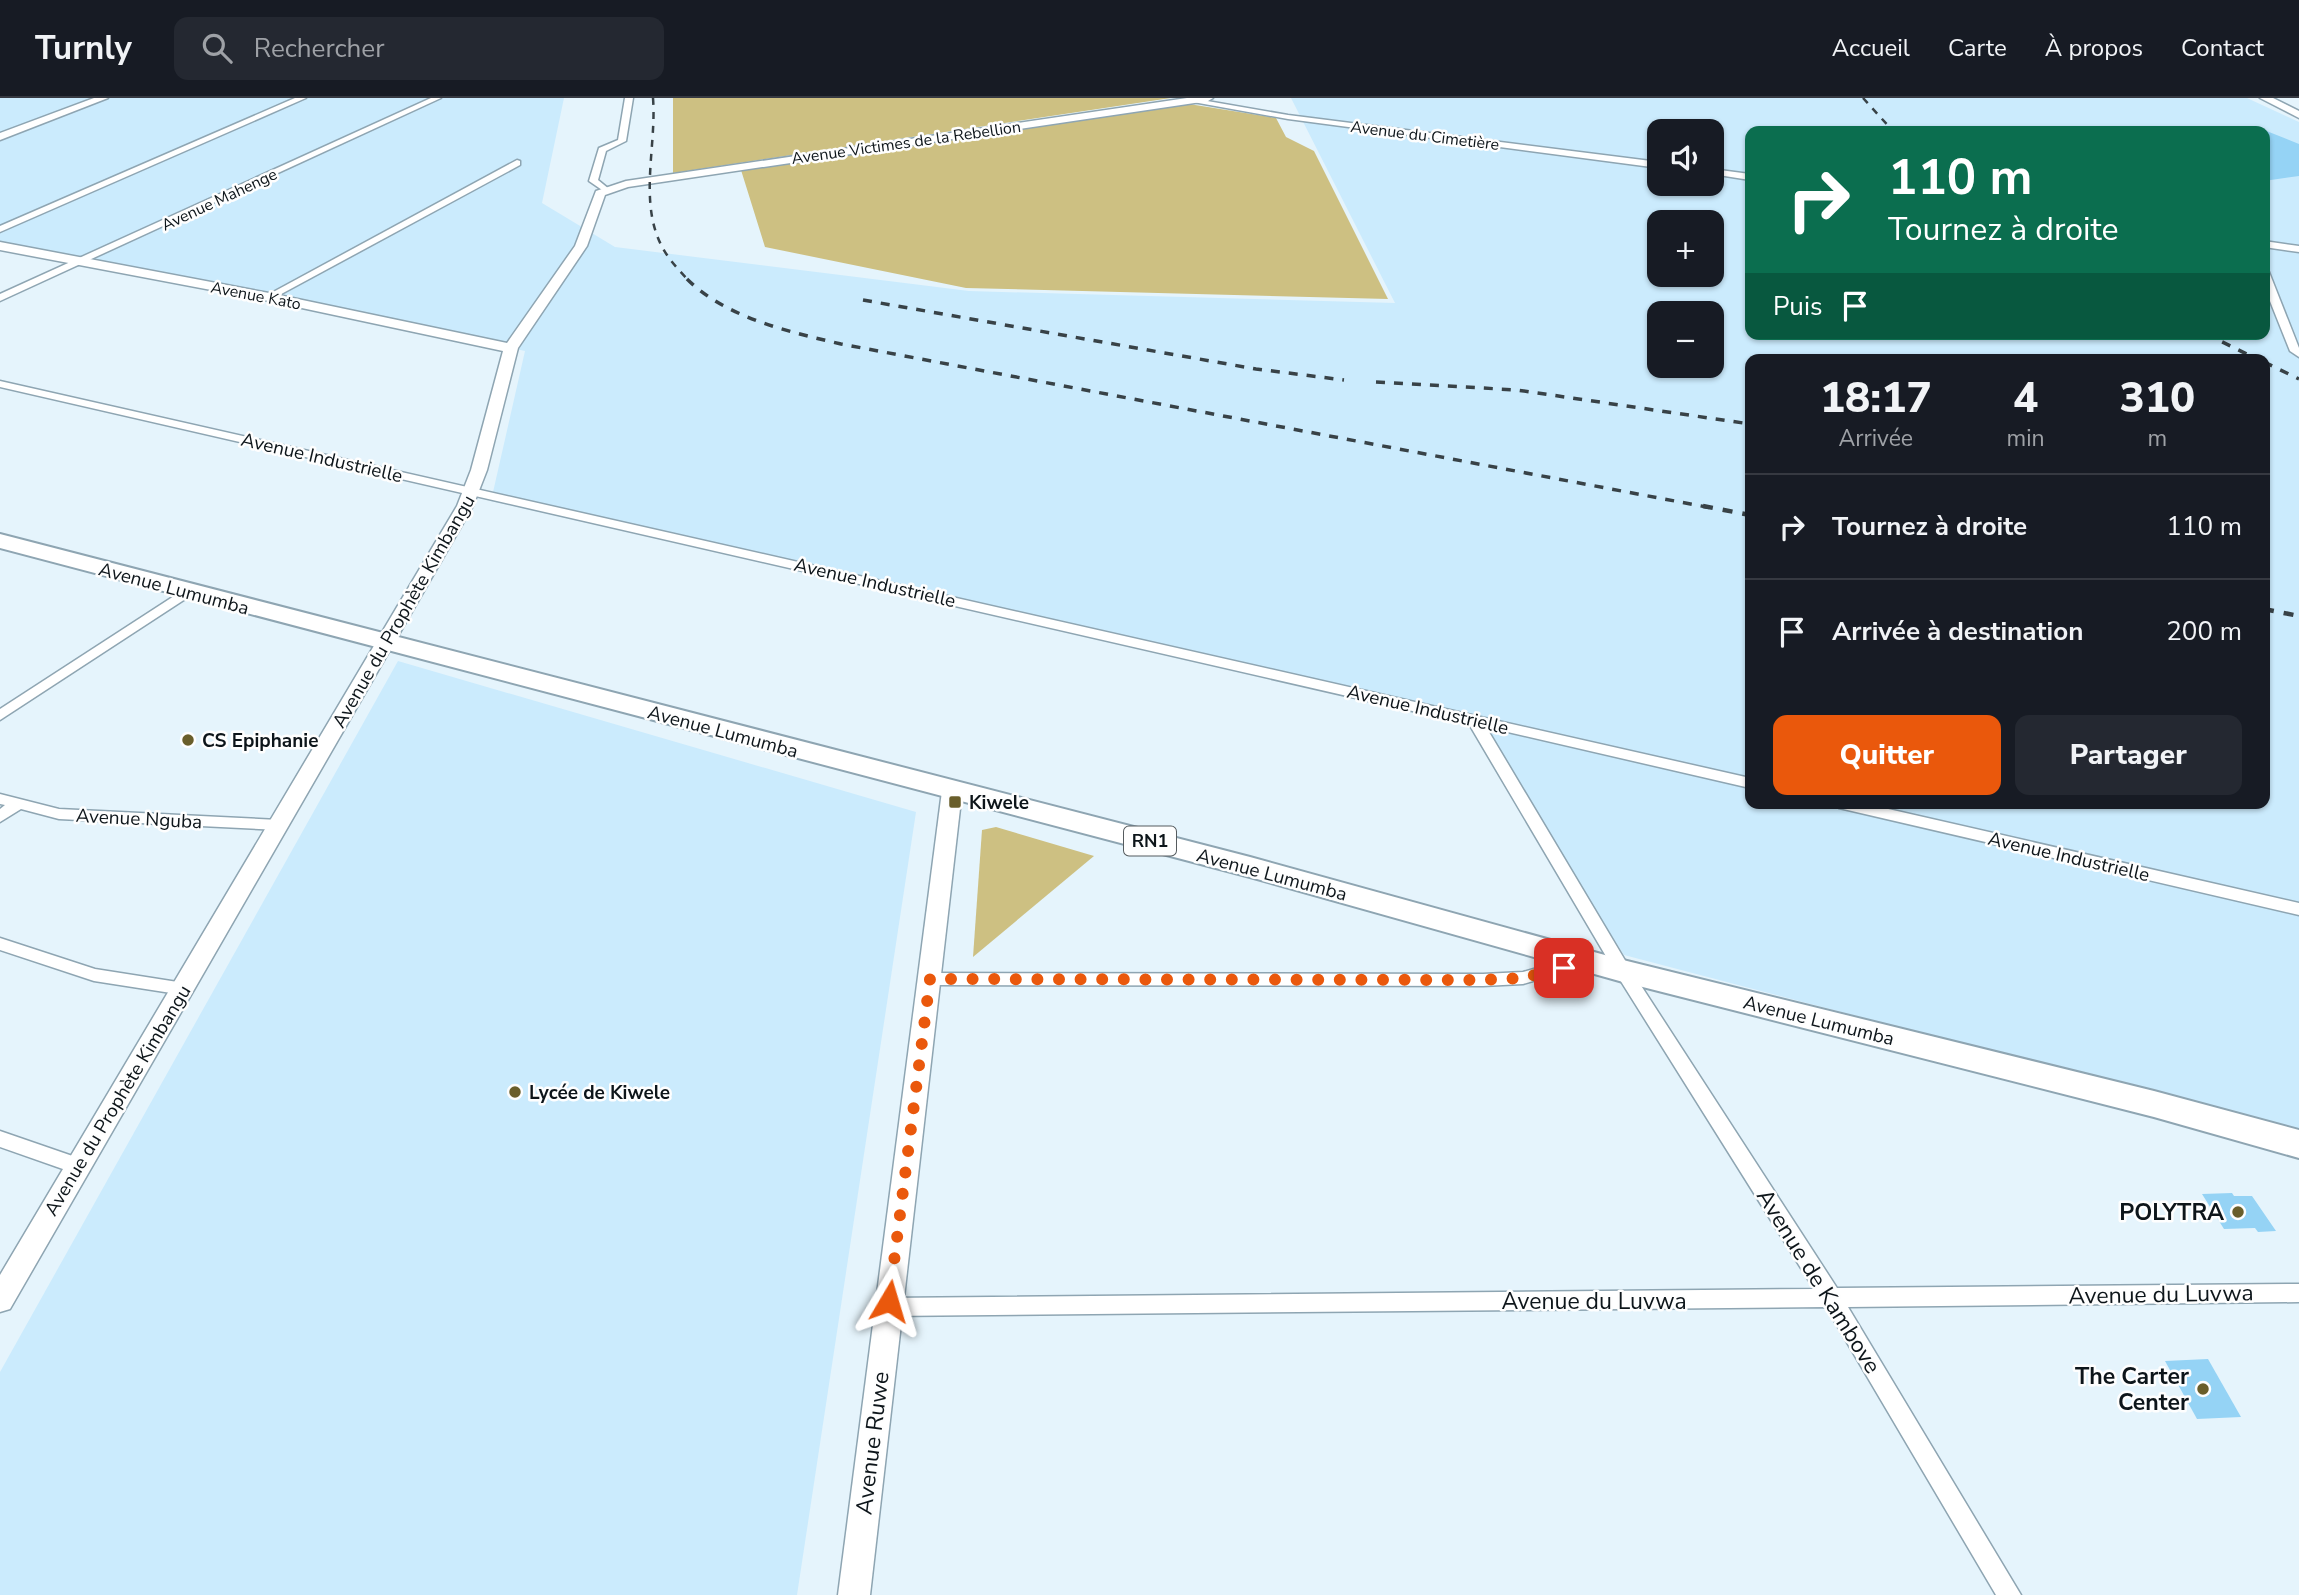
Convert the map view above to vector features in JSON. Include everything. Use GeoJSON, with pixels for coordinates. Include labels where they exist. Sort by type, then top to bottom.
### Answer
{"type":"FeatureCollection","features":[{"type":"Feature","properties":{"kind":"highway","name":"Avenue Lumumba"},"geometry":{"type":"LineString","coordinates":[[0,541],[1250,867],[1623,971],[2154,1104],[2299,1144]]}},
{"type":"Feature","properties":{"kind":"street"},"geometry":{"type":"LineString","coordinates":[[0,137],[103,98]]}},
{"type":"Feature","properties":{"kind":"street"},"geometry":{"type":"LineString","coordinates":[[0,229],[302,98]]}},
{"type":"Feature","properties":{"kind":"street","name":"Avenue Mahenge"},"geometry":{"type":"LineString","coordinates":[[0,299],[437,98]]}},
{"type":"Feature","properties":{"kind":"street"},"geometry":{"type":"LineString","coordinates":[[605,189],[593,181],[601,150],[622,141],[629,98]]}},
{"type":"Feature","properties":{"kind":"street","name":"Avenue Victimes de la Rebellion"},"geometry":{"type":"LineString","coordinates":[[605,189],[1208,98]]}},
{"type":"Feature","properties":{"kind":"street"},"geometry":{"type":"LineString","coordinates":[[2265,98],[2299,115]]}},
{"type":"Feature","properties":{"kind":"street","name":"Avenue du Cimetière"},"geometry":{"type":"LineString","coordinates":[[1193,100],[1287,117],[1647,163]]}},
{"type":"Feature","properties":{"kind":"street"},"geometry":{"type":"LineString","coordinates":[[268,297],[517,163]]}},
{"type":"Feature","properties":{"kind":"street"},"geometry":{"type":"LineString","coordinates":[[1724,174],[1745,176]]}},
{"type":"Feature","properties":{"kind":"street","name":"Avenue du Prophète Kimbangu"},"geometry":{"type":"LineString","coordinates":[[0,1300],[184,989],[472,491],[511,348],[581,247],[596,198],[605,189]]}},
{"type":"Feature","properties":{"kind":"street"},"geometry":{"type":"LineString","coordinates":[[2270,245],[2299,249]]}},
{"type":"Feature","properties":{"kind":"street","name":"Avenue Kato"},"geometry":{"type":"LineString","coordinates":[[0,246],[268,297],[511,348]]}},
{"type":"Feature","properties":{"kind":"street"},"geometry":{"type":"LineString","coordinates":[[2270,286],[2299,354]]}},
{"type":"Feature","properties":{"kind":"street","name":"Avenue Industrielle"},"geometry":{"type":"LineString","coordinates":[[0,384],[1745,782]]}},
{"type":"Feature","properties":{"kind":"street"},"geometry":{"type":"LineString","coordinates":[[0,716],[188,592]]}},
{"type":"Feature","properties":{"kind":"street","name":"Avenue de Kambove"},"geometry":{"type":"LineString","coordinates":[[1474,720],[1623,971],[1832,1299],[2009,1595]]}},
{"type":"Feature","properties":{"kind":"street","name":"Avenue Ruwe"},"geometry":{"type":"LineString","coordinates":[[854,1595],[952,791]]}},
{"type":"Feature","properties":{"kind":"street","name":"Avenue Nguba"},"geometry":{"type":"LineString","coordinates":[[0,799],[60,814],[279,825]]}},
{"type":"Feature","properties":{"kind":"street"},"geometry":{"type":"LineString","coordinates":[[0,817],[19,803]]}},
{"type":"Feature","properties":{"kind":"street","name":"Avenue Industrielle"},"geometry":{"type":"LineString","coordinates":[[1865,809],[2299,909]]}},
{"type":"Feature","properties":{"kind":"street"},"geometry":{"type":"LineString","coordinates":[[0,944],[94,975],[184,989]]}},
{"type":"Feature","properties":{"kind":"street"},"geometry":{"type":"LineString","coordinates":[[930,979],[1483,980],[1523,978],[1585,960]]}},
{"type":"Feature","properties":{"kind":"street"},"geometry":{"type":"LineString","coordinates":[[0,1139],[80,1167]]}},
{"type":"Feature","properties":{"kind":"street","name":"Avenue du Luvwa"},"geometry":{"type":"LineString","coordinates":[[888,1307],[2299,1293]]}},
{"type":"Feature","properties":{"kind":"shaded area"},"geometry":{"type":"Polygon","coordinates":[[[0,98],[564,98],[542,203],[615,247],[969,291],[1395,303],[1291,98],[2247,98],[2299,122],[2299,1132],[1624,955],[1474,722],[491,501],[525,351],[0,242],[0,98]]]}},
{"type":"Feature","properties":{"kind":"shaded area"},"geometry":{"type":"Polygon","coordinates":[[[673,98],[1171,98],[673,173],[673,98]]]}},
{"type":"Feature","properties":{"kind":"shaded area"},"geometry":{"type":"Polygon","coordinates":[[[1189,104],[1276,118],[1286,137],[1314,151],[1388,299],[966,288],[765,247],[741,170],[1189,104]]]}},
{"type":"Feature","properties":{"kind":"shaded area","name":"Lycée de Kiwele"},"geometry":{"type":"Polygon","coordinates":[[[398,661],[916,812],[797,1595],[0,1595],[0,1372],[398,661]]]}},
{"type":"Feature","properties":{"kind":"shaded area"},"geometry":{"type":"Polygon","coordinates":[[[996,827],[1094,856],[973,957],[982,830],[996,827]]]}},
{"type":"Feature","properties":{"kind":"building"},"geometry":{"type":"Polygon","coordinates":[[[2270,132],[2299,144],[2299,176],[2270,180],[2270,132]]]}},
{"type":"Feature","properties":{"kind":"building","name":"POLYTRA"},"geometry":{"type":"Polygon","coordinates":[[[2232,1193],[2234,1196],[2252,1196],[2276,1231],[2258,1232],[2255,1228],[2224,1229],[2202,1194],[2232,1193]]]}},
{"type":"Feature","properties":{"kind":"building","name":"The Carter Center"},"geometry":{"type":"Polygon","coordinates":[[[2208,1359],[2241,1417],[2197,1419],[2165,1361],[2208,1359]]]}},
{"type":"Feature","properties":{"kind":"railway"},"geometry":{"type":"LineString","coordinates":[[653,98],[650,178],[652,218],[667,255],[687,279]]}},
{"type":"Feature","properties":{"kind":"railway"},"geometry":{"type":"LineString","coordinates":[[1863,98],[1888,126]]}},
{"type":"Feature","properties":{"kind":"railway"},"geometry":{"type":"LineString","coordinates":[[687,279],[720,304],[739,314],[841,344],[1712,508]]}},
{"type":"Feature","properties":{"kind":"railway"},"geometry":{"type":"LineString","coordinates":[[863,300],[1256,369],[1344,380]]}},
{"type":"Feature","properties":{"kind":"railway"},"geometry":{"type":"LineString","coordinates":[[2218,340],[2247,354]]}},
{"type":"Feature","properties":{"kind":"railway"},"geometry":{"type":"LineString","coordinates":[[2270,365],[2299,379]]}},
{"type":"Feature","properties":{"kind":"railway"},"geometry":{"type":"LineString","coordinates":[[1376,382],[1517,390],[1745,423]]}},
{"type":"Feature","properties":{"kind":"railway"},"geometry":{"type":"LineString","coordinates":[[1703,506],[1745,514]]}},
{"type":"Feature","properties":{"kind":"railway"},"geometry":{"type":"LineString","coordinates":[[2270,610],[2299,616]]}},
{"type":"Feature","properties":{"kind":"place","name":"CS Epiphanie"},"geometry":{"type":"Point","coordinates":[188,740]}},
{"type":"Feature","properties":{"kind":"place","name":"Kiwele"},"geometry":{"type":"Point","coordinates":[955,802]}},
{"type":"Feature","properties":{"kind":"place","name":"Lycée de Kiwele"},"geometry":{"type":"Point","coordinates":[515,1092]}},
{"type":"Feature","properties":{"kind":"place","name":"POLYTRA"},"geometry":{"type":"Point","coordinates":[2238,1212]}},
{"type":"Feature","properties":{"kind":"place","name":"The Carter Center"},"geometry":{"type":"Point","coordinates":[2203,1389]}},
{"type":"Feature","properties":{"kind":"route"},"geometry":{"type":"LineString","coordinates":[[889,1301],[930,979],[1483,980],[1523,978],[1564,968]]}}]}
